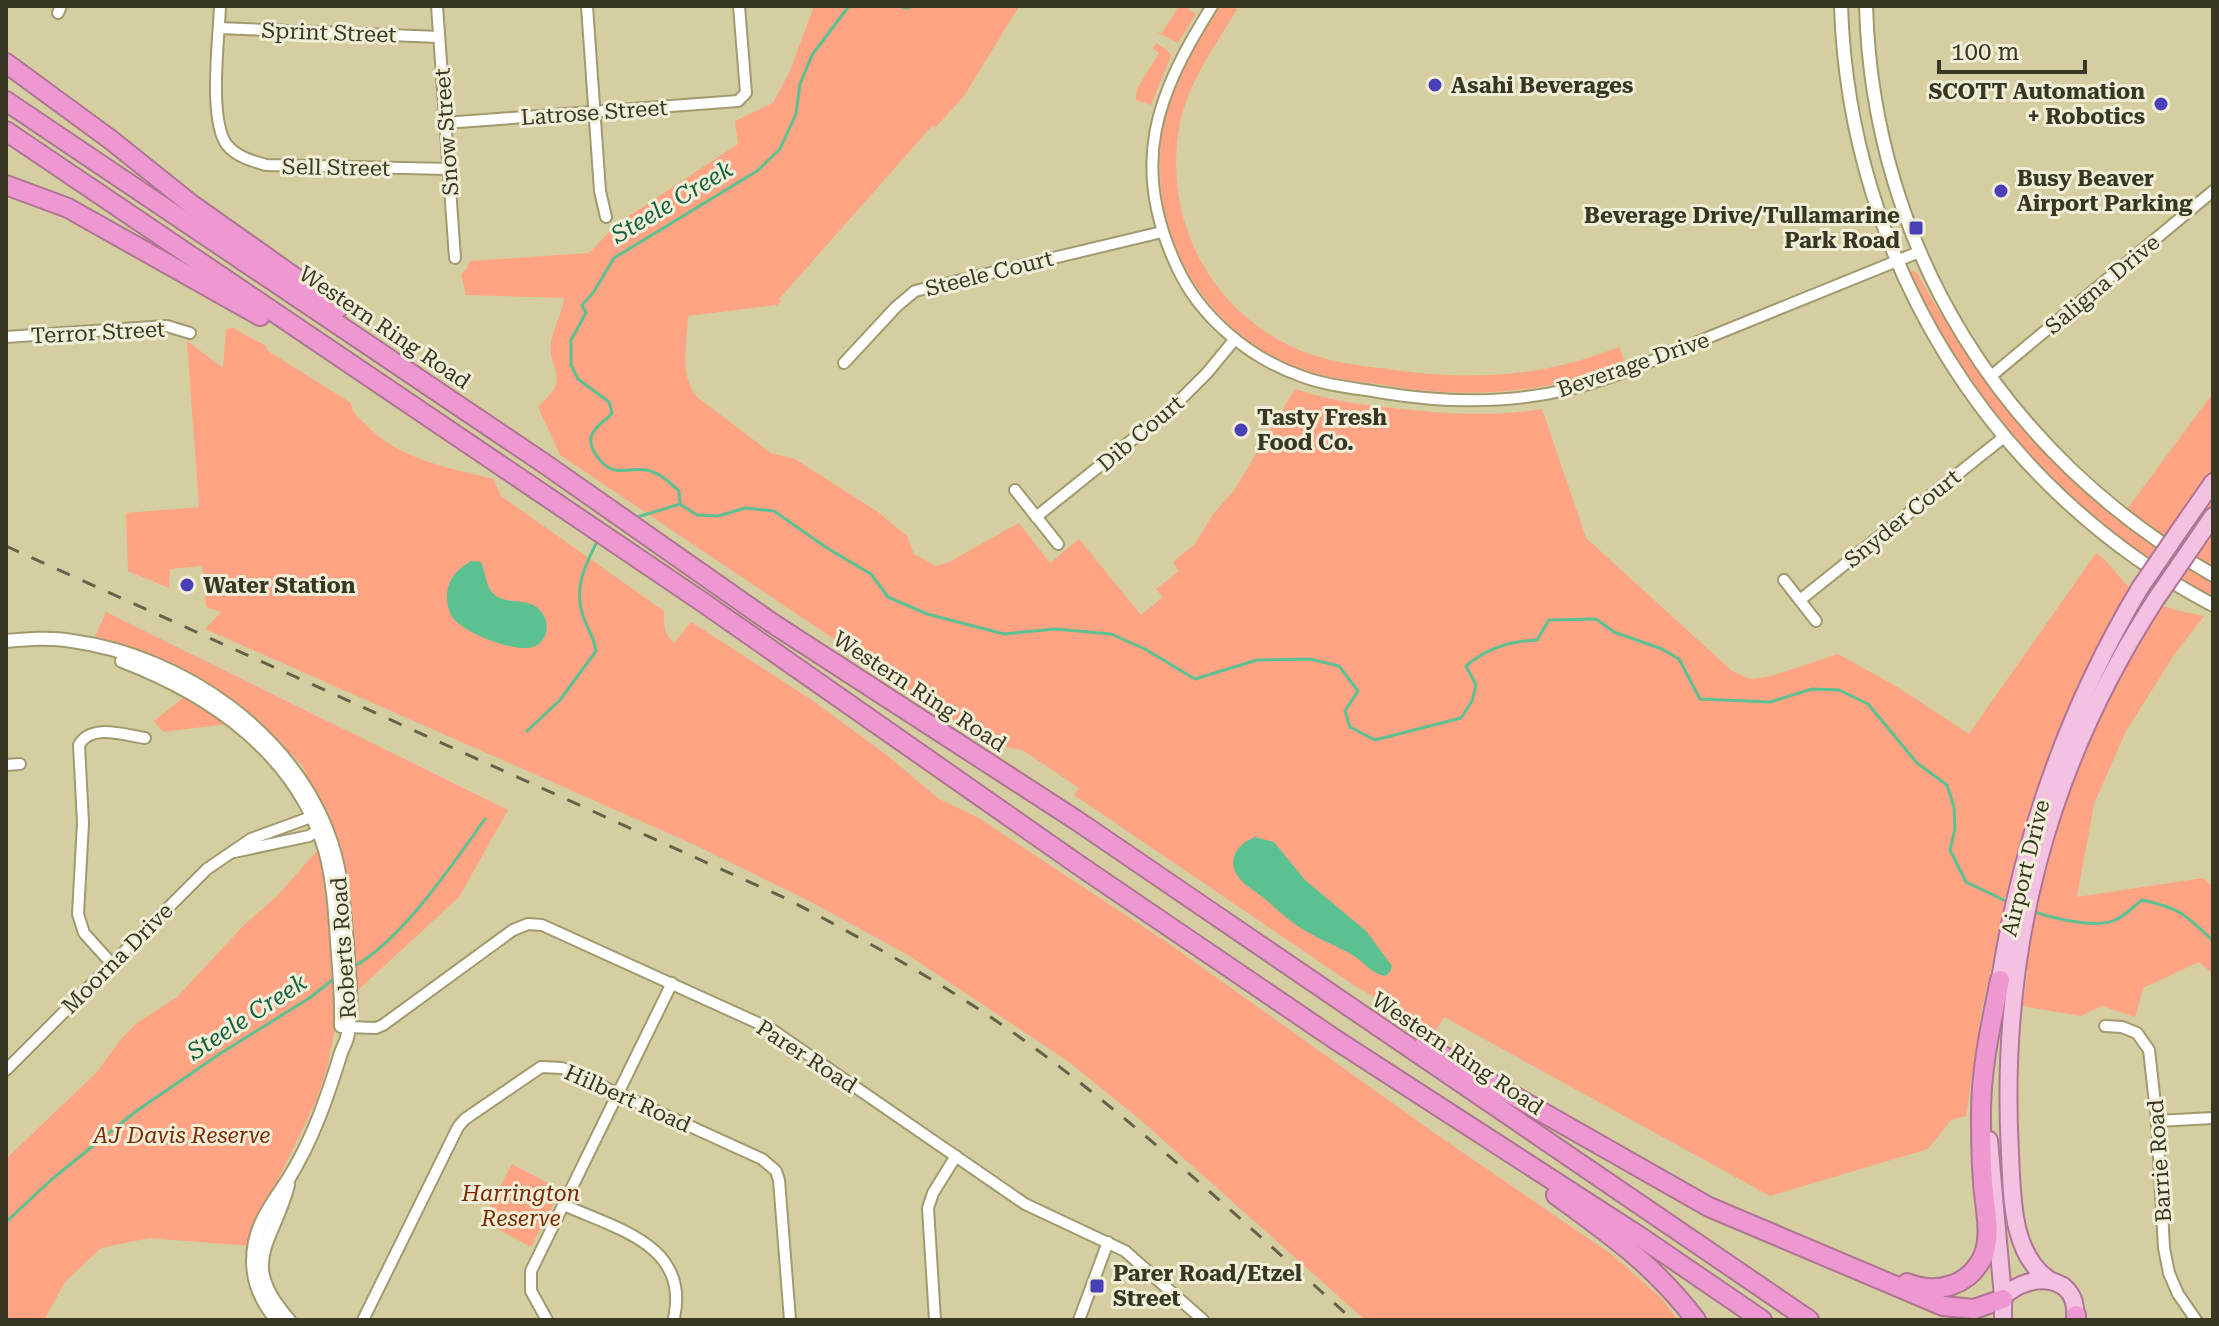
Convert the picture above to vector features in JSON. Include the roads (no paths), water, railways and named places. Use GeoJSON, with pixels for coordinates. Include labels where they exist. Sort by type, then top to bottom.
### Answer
{"type":"FeatureCollection","features":[{"type":"Feature","properties":{"kind":"highway"},"geometry":{"type":"LineString","coordinates":[[6,63],[251,248],[419,367],[545,464]]}},
{"type":"Feature","properties":{"kind":"highway","name":"Western Ring Road"},"geometry":{"type":"LineString","coordinates":[[6,101],[545,464],[848,674],[1076,820],[1809,1320]]}},
{"type":"Feature","properties":{"kind":"highway"},"geometry":{"type":"LineString","coordinates":[[6,131],[704,603],[1083,868],[1336,1040],[1642,1238],[1762,1320]]}},
{"type":"Feature","properties":{"kind":"highway"},"geometry":{"type":"LineString","coordinates":[[6,185],[68,208],[254,312],[520,479]]}},
{"type":"Feature","properties":{"kind":"highway"},"geometry":{"type":"LineString","coordinates":[[1076,820],[1452,1062],[1709,1207],[1943,1306],[1974,1309],[2003,1298]]}},
{"type":"Feature","properties":{"kind":"highway"},"geometry":{"type":"LineString","coordinates":[[1806,1248],[1926,1288],[1959,1283],[1974,1270],[1984,1255],[1987,1239],[1981,1109],[1987,1041],[2006,969]]}},
{"type":"Feature","properties":{"kind":"highway"},"geometry":{"type":"LineString","coordinates":[[1336,1040],[1400,1091],[1556,1195],[1632,1250],[1696,1320]]}},
{"type":"Feature","properties":{"kind":"main road","name":"Airport Drive"},"geometry":{"type":"LineString","coordinates":[[2003,1320],[1989,1122],[1991,1044],[2048,780],[2108,644],[2140,588],[2213,482]]}},
{"type":"Feature","properties":{"kind":"main road","name":"Airport Drive"},"geometry":{"type":"LineString","coordinates":[[2030,863],[2083,731],[2107,681],[2156,599],[2213,516]]}},
{"type":"Feature","properties":{"kind":"main road","name":"Airport Drive"},"geometry":{"type":"LineString","coordinates":[[2006,969],[2010,1013],[2008,1096],[2015,1215],[2022,1243],[2032,1262],[2067,1292],[2075,1318]]}},
{"type":"Feature","properties":{"kind":"main road"},"geometry":{"type":"LineString","coordinates":[[2003,1298],[2025,1282],[2051,1281]]}},
{"type":"Feature","properties":{"kind":"street"},"geometry":{"type":"LineString","coordinates":[[219,28],[220,6]]}},
{"type":"Feature","properties":{"kind":"street","name":"Snow Street"},"geometry":{"type":"LineString","coordinates":[[437,6],[455,258]]}},
{"type":"Feature","properties":{"kind":"street"},"geometry":{"type":"LineString","coordinates":[[587,6],[600,191],[606,217]]}},
{"type":"Feature","properties":{"kind":"street","name":"Latrose Street"},"geometry":{"type":"LineString","coordinates":[[445,123],[742,100],[746,93],[739,6]]}},
{"type":"Feature","properties":{"kind":"street","name":"Beverage Drive"},"geometry":{"type":"LineString","coordinates":[[1212,6],[1170,78],[1156,127],[1152,171],[1162,232],[1189,289],[1218,324],[1277,366],[1321,382],[1442,400],[1514,399],[1571,389],[1628,370],[1919,252]]}},
{"type":"Feature","properties":{"kind":"street"},"geometry":{"type":"LineString","coordinates":[[1841,6],[1843,56],[1855,134],[1872,198],[1896,262],[1939,346],[2004,437],[2064,500],[2118,545],[2213,605]]}},
{"type":"Feature","properties":{"kind":"street"},"geometry":{"type":"LineString","coordinates":[[1866,6],[1868,50],[1880,129],[1897,191],[1919,252],[1948,313],[1990,377],[2032,431],[2082,482],[2145,533],[2213,575]]}},
{"type":"Feature","properties":{"kind":"street","name":"Sprint Street"},"geometry":{"type":"LineString","coordinates":[[219,28],[439,37]]}},
{"type":"Feature","properties":{"kind":"street","name":"Sell Street"},"geometry":{"type":"LineString","coordinates":[[219,28],[216,112],[228,146],[244,158],[266,165],[449,169]]}},
{"type":"Feature","properties":{"kind":"street","name":"Saligna Drive"},"geometry":{"type":"LineString","coordinates":[[1990,377],[2213,191]]}},
{"type":"Feature","properties":{"kind":"street","name":"Steele Court"},"geometry":{"type":"LineString","coordinates":[[844,363],[915,291],[1162,232]]}},
{"type":"Feature","properties":{"kind":"street","name":"Terror Street"},"geometry":{"type":"LineString","coordinates":[[6,337],[167,326],[190,333]]}},
{"type":"Feature","properties":{"kind":"street","name":"Dib Court"},"geometry":{"type":"LineString","coordinates":[[1036,517],[1173,407],[1235,339]]}},
{"type":"Feature","properties":{"kind":"street","name":"Snyder Court"},"geometry":{"type":"LineString","coordinates":[[1800,600],[2004,437]]}},
{"type":"Feature","properties":{"kind":"street"},"geometry":{"type":"LineString","coordinates":[[1015,490],[1058,544]]}},
{"type":"Feature","properties":{"kind":"street"},"geometry":{"type":"LineString","coordinates":[[1784,580],[1816,621]]}},
{"type":"Feature","properties":{"kind":"street","name":"Roberts Road"},"geometry":{"type":"LineString","coordinates":[[6,641],[73,641],[139,659],[175,674],[223,701],[253,724],[281,753],[299,777],[317,822],[332,844],[340,876],[346,1025],[326,1102],[290,1178],[267,1236],[262,1262],[270,1296],[289,1320]]}},
{"type":"Feature","properties":{"kind":"street"},"geometry":{"type":"LineString","coordinates":[[112,964],[84,933],[78,914],[83,823],[79,745],[85,736],[96,732],[145,738]]}},
{"type":"Feature","properties":{"kind":"street"},"geometry":{"type":"LineString","coordinates":[[6,765],[20,764]]}},
{"type":"Feature","properties":{"kind":"street","name":"Moorna Drive"},"geometry":{"type":"LineString","coordinates":[[8,1063],[199,876],[234,852],[302,838],[317,822]]}},
{"type":"Feature","properties":{"kind":"street","name":"Parer Road"},"geometry":{"type":"LineString","coordinates":[[346,1025],[391,1019],[507,934],[537,923],[771,1029],[1032,1208],[1108,1242],[1131,1256],[1203,1320]]}},
{"type":"Feature","properties":{"kind":"street"},"geometry":{"type":"LineString","coordinates":[[547,1320],[533,1297],[529,1278],[672,983]]}},
{"type":"Feature","properties":{"kind":"street","name":"Barrie Road"},"geometry":{"type":"LineString","coordinates":[[2105,1026],[2122,1027],[2137,1033],[2149,1050],[2157,1121],[2164,1248],[2169,1273],[2178,1294],[2196,1320]]}},
{"type":"Feature","properties":{"kind":"street","name":"Hilbert Road"},"geometry":{"type":"LineString","coordinates":[[363,1320],[455,1131],[465,1119],[541,1067],[562,1068],[762,1159],[776,1171],[790,1320]]}},
{"type":"Feature","properties":{"kind":"street"},"geometry":{"type":"LineString","coordinates":[[2157,1121],[2213,1118]]}},
{"type":"Feature","properties":{"kind":"street"},"geometry":{"type":"LineString","coordinates":[[935,1320],[928,1208],[933,1193],[956,1156]]}},
{"type":"Feature","properties":{"kind":"street","name":"Roberts Road"},"geometry":{"type":"LineString","coordinates":[[277,1320],[258,1290],[254,1252],[258,1231],[276,1195],[290,1178]]}},
{"type":"Feature","properties":{"kind":"street"},"geometry":{"type":"LineString","coordinates":[[564,1205],[639,1239],[665,1261],[677,1287],[674,1318]]}},
{"type":"Feature","properties":{"kind":"street"},"geometry":{"type":"LineString","coordinates":[[1079,1320],[1108,1242]]}},
{"type":"Feature","properties":{"kind":"waterway","name":"Steele Creek"},"geometry":{"type":"LineString","coordinates":[[634,518],[680,504],[679,491],[653,472],[610,468],[593,450],[593,433],[612,413],[609,402],[578,379],[571,365],[571,340],[586,313],[582,305],[614,258],[757,171],[780,149],[796,114],[800,84],[812,55],[849,6]]}},
{"type":"Feature","properties":{"kind":"waterway","name":"Steele Creek"},"geometry":{"type":"LineString","coordinates":[[901,6],[912,6]]}},
{"type":"Feature","properties":{"kind":"waterway","name":"Steele Creek"},"geometry":{"type":"LineString","coordinates":[[680,504],[697,515],[718,516],[745,508],[774,511],[871,574],[888,597],[927,614],[1004,634],[1055,629],[1111,634],[1145,649],[1195,679],[1257,660],[1310,659],[1339,666],[1358,691],[1345,711],[1350,727],[1375,740],[1461,718],[1472,701],[1476,685],[1466,666],[1482,654],[1499,647],[1537,640],[1549,620],[1596,619],[1614,632],[1662,649],[1679,659],[1700,699],[1770,702],[1812,689],[1839,690],[1868,704],[1917,763],[1947,785],[1954,807],[1955,829],[1950,850],[1966,882],[2010,903]]}},
{"type":"Feature","properties":{"kind":"waterway","name":"Steele Creek"},"geometry":{"type":"LineString","coordinates":[[527,731],[560,700],[596,651],[579,595],[586,566],[599,538]]}},
{"type":"Feature","properties":{"kind":"waterway","name":"Steele Creek"},"geometry":{"type":"LineString","coordinates":[[353,967],[390,939],[408,920],[485,819]]}},
{"type":"Feature","properties":{"kind":"waterway","name":"Steele Creek"},"geometry":{"type":"LineString","coordinates":[[2032,911],[2074,922],[2097,923],[2115,920],[2142,900],[2182,914],[2213,941]]}},
{"type":"Feature","properties":{"kind":"waterway","name":"Steele Creek"},"geometry":{"type":"LineString","coordinates":[[6,1222],[52,1179],[135,1112],[311,997],[336,977]]}},
{"type":"Feature","properties":{"kind":"railway"},"geometry":{"type":"LineString","coordinates":[[6,546],[787,899],[884,952],[979,1010],[1081,1083],[1200,1183],[1353,1320]]}},
{"type":"Feature","properties":{"kind":"place","name":"Asahi Beverages"},"geometry":{"type":"Point","coordinates":[1435,85]}},
{"type":"Feature","properties":{"kind":"place","name":"SCOTT Automation + Robotics"},"geometry":{"type":"Point","coordinates":[2161,104]}},
{"type":"Feature","properties":{"kind":"place","name":"Busy Beaver Airport Parking"},"geometry":{"type":"Point","coordinates":[2001,191]}},
{"type":"Feature","properties":{"kind":"place","name":"Beverage Drive/Tullamarine Park Road"},"geometry":{"type":"Point","coordinates":[1916,228]}},
{"type":"Feature","properties":{"kind":"place","name":"Tasty Fresh Food Co."},"geometry":{"type":"Point","coordinates":[1241,430]}},
{"type":"Feature","properties":{"kind":"place","name":"Water Station"},"geometry":{"type":"Point","coordinates":[187,585]}},
{"type":"Feature","properties":{"kind":"place","name":"Parer Road/Etzel Street"},"geometry":{"type":"Point","coordinates":[1097,1286]}},
{"type":"Feature","properties":{"kind":"park label","name":"AJ Davis Reserve"},"geometry":{"type":"Point","coordinates":[182,1135]}},
{"type":"Feature","properties":{"kind":"park label","name":"Harrington Reserve"},"geometry":{"type":"Point","coordinates":[521,1206]}}]}
